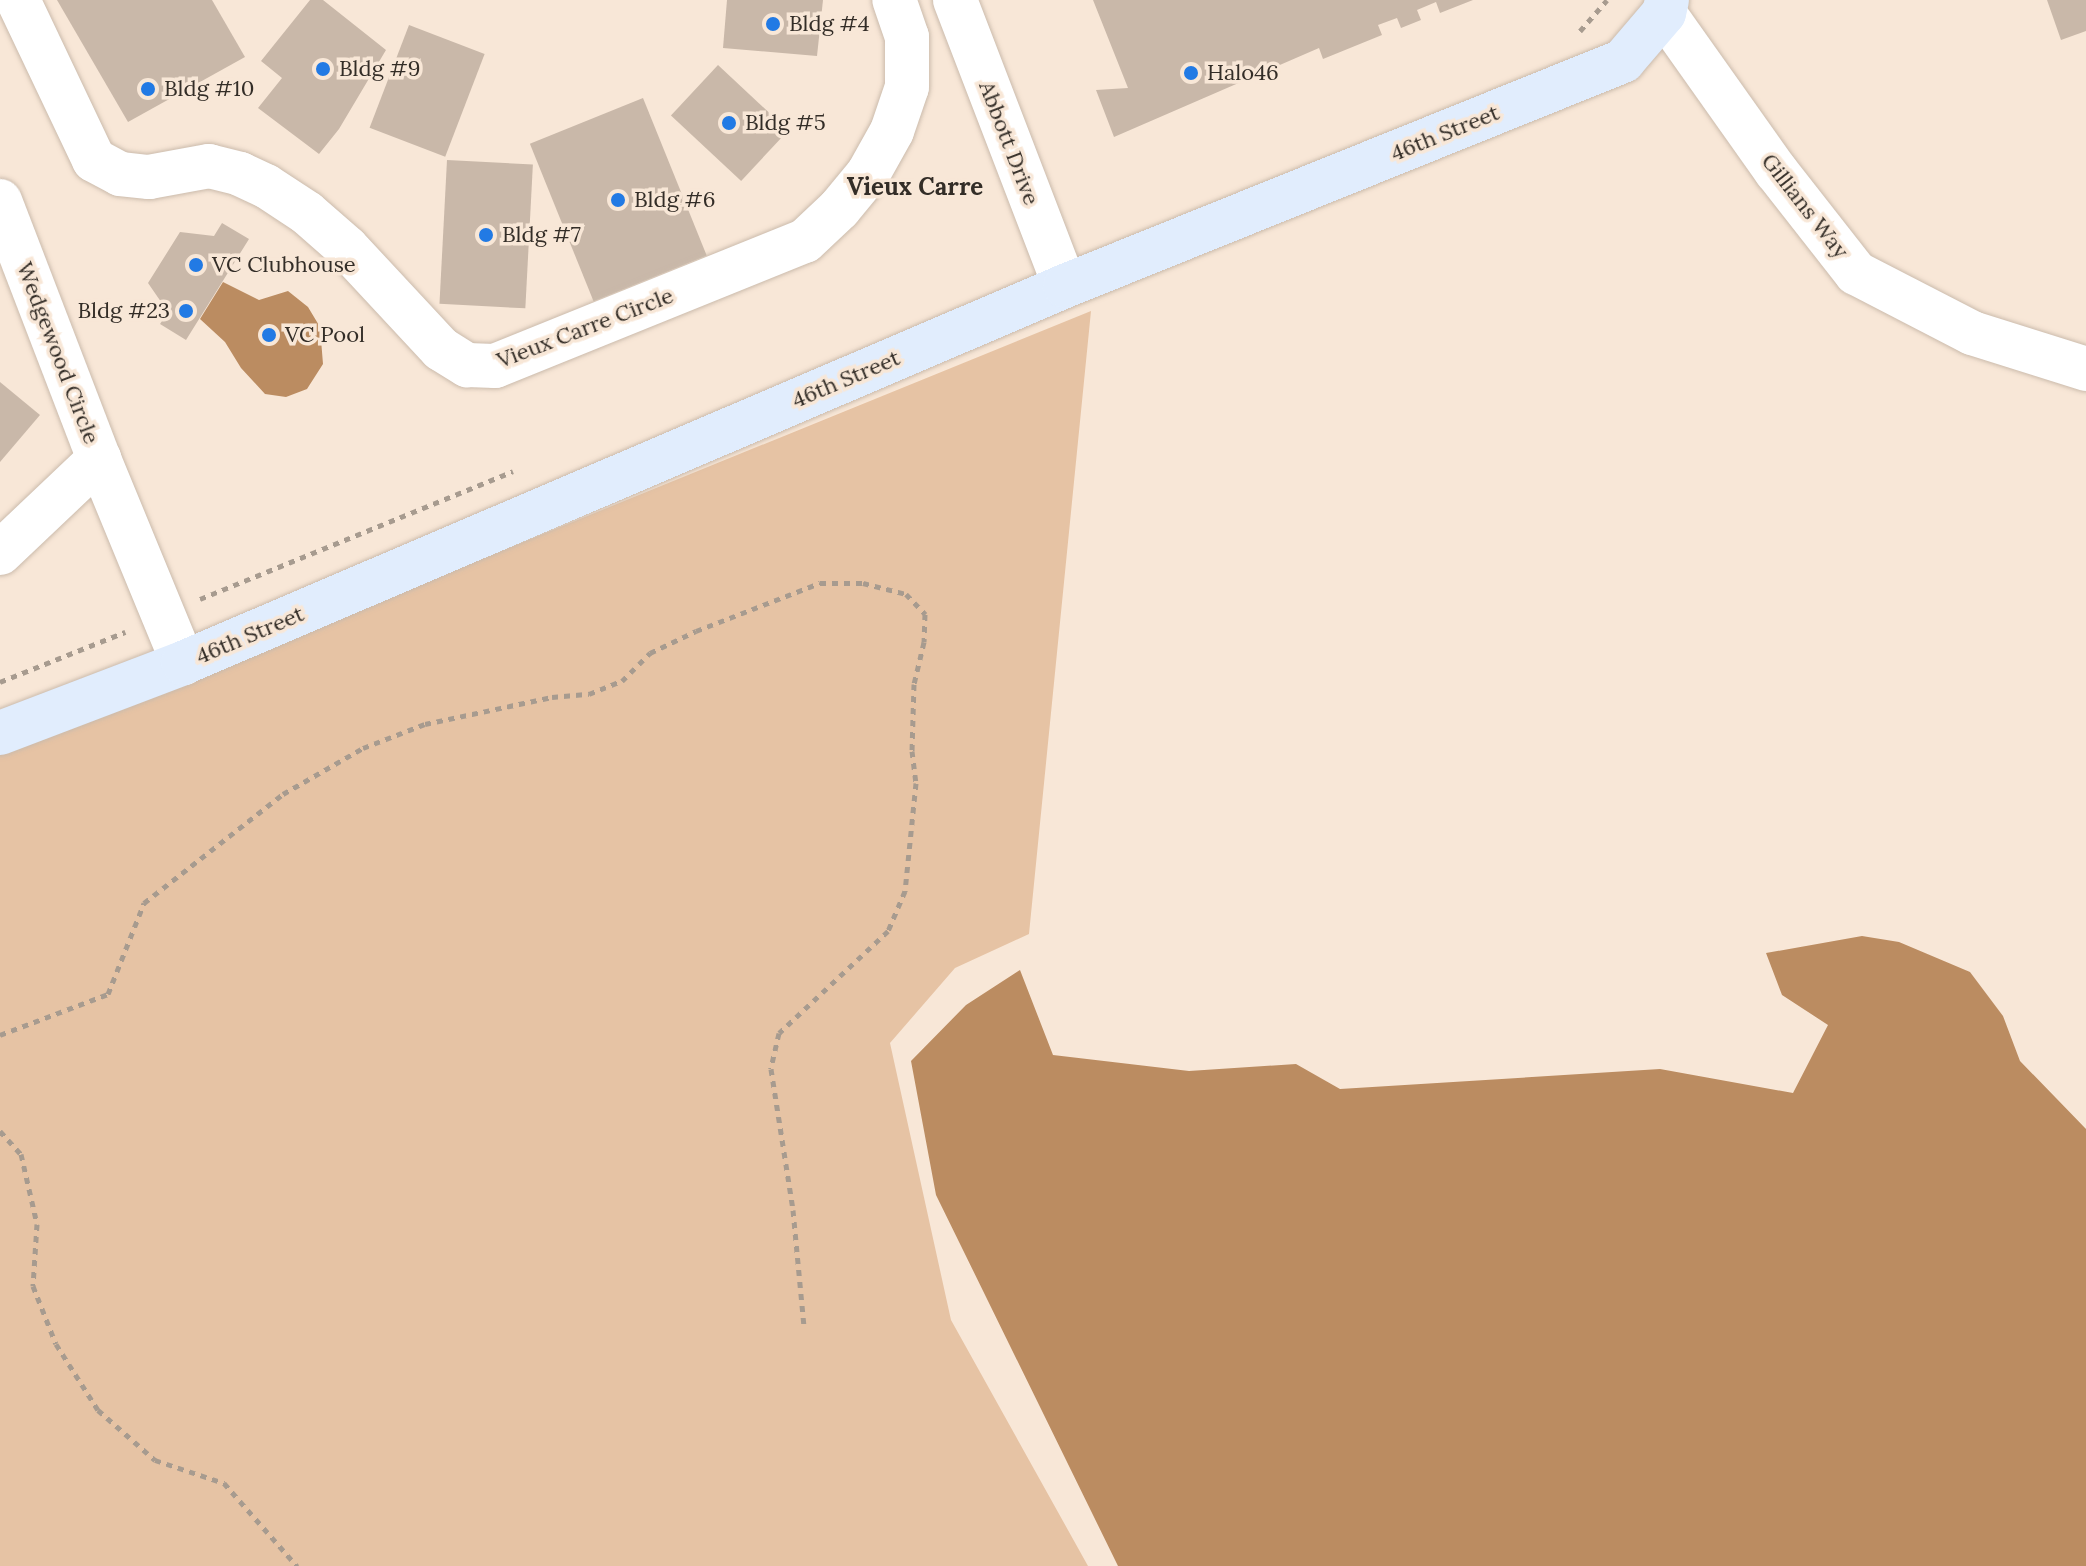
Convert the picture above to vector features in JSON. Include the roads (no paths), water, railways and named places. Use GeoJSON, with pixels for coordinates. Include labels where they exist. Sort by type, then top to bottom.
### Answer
{"type":"FeatureCollection","features":[{"type":"Feature","properties":{"kind":"street","name":"Vieux Carre Circle"},"geometry":{"type":"LineString","coordinates":[[18,0],[94,160],[120,174],[149,177],[209,166],[240,174],[266,186],[307,213],[347,248],[441,349],[467,365],[495,366],[805,241],[839,209],[868,174],[892,131],[907,87],[907,37],[894,0]]}},
{"type":"Feature","properties":{"kind":"street","name":"Abbott Drive"},"geometry":{"type":"LineString","coordinates":[[955,0],[1065,286]]}},
{"type":"Feature","properties":{"kind":"street","name":"46th Street"},"geometry":{"type":"LineString","coordinates":[[0,733],[183,663],[1065,286],[1623,61],[1666,6]]}},
{"type":"Feature","properties":{"kind":"street","name":"Gillians Way"},"geometry":{"type":"LineString","coordinates":[[1666,6],[1776,171],[1856,273],[1972,333],[2086,369]]}},
{"type":"Feature","properties":{"kind":"street","name":"Wedgewood Circle"},"geometry":{"type":"LineString","coordinates":[[0,201],[99,459],[183,663]]}},
{"type":"Feature","properties":{"kind":"street","name":"Wedgewood Circle"},"geometry":{"type":"LineString","coordinates":[[0,553],[99,459]]}},
{"type":"Feature","properties":{"kind":"place","name":"Bldg #4"},"geometry":{"type":"Point","coordinates":[773,24]}},
{"type":"Feature","properties":{"kind":"place","name":"Bldg #9"},"geometry":{"type":"Point","coordinates":[323,69]}},
{"type":"Feature","properties":{"kind":"place","name":"Halo46"},"geometry":{"type":"Point","coordinates":[1191,73]}},
{"type":"Feature","properties":{"kind":"place","name":"Bldg #10"},"geometry":{"type":"Point","coordinates":[148,89]}},
{"type":"Feature","properties":{"kind":"place","name":"Bldg #5"},"geometry":{"type":"Point","coordinates":[729,123]}},
{"type":"Feature","properties":{"kind":"place","name":"Bldg #6"},"geometry":{"type":"Point","coordinates":[618,200]}},
{"type":"Feature","properties":{"kind":"place","name":"Bldg #7"},"geometry":{"type":"Point","coordinates":[486,235]}},
{"type":"Feature","properties":{"kind":"place","name":"VC Clubhouse"},"geometry":{"type":"Point","coordinates":[196,265]}},
{"type":"Feature","properties":{"kind":"place","name":"Bldg #23"},"geometry":{"type":"Point","coordinates":[186,311]}},
{"type":"Feature","properties":{"kind":"place","name":"VC Pool"},"geometry":{"type":"Point","coordinates":[269,335]}},
{"type":"Feature","properties":{"kind":"district","name":"Vieux Carre"},"geometry":{"type":"Point","coordinates":[915,187]}}]}
